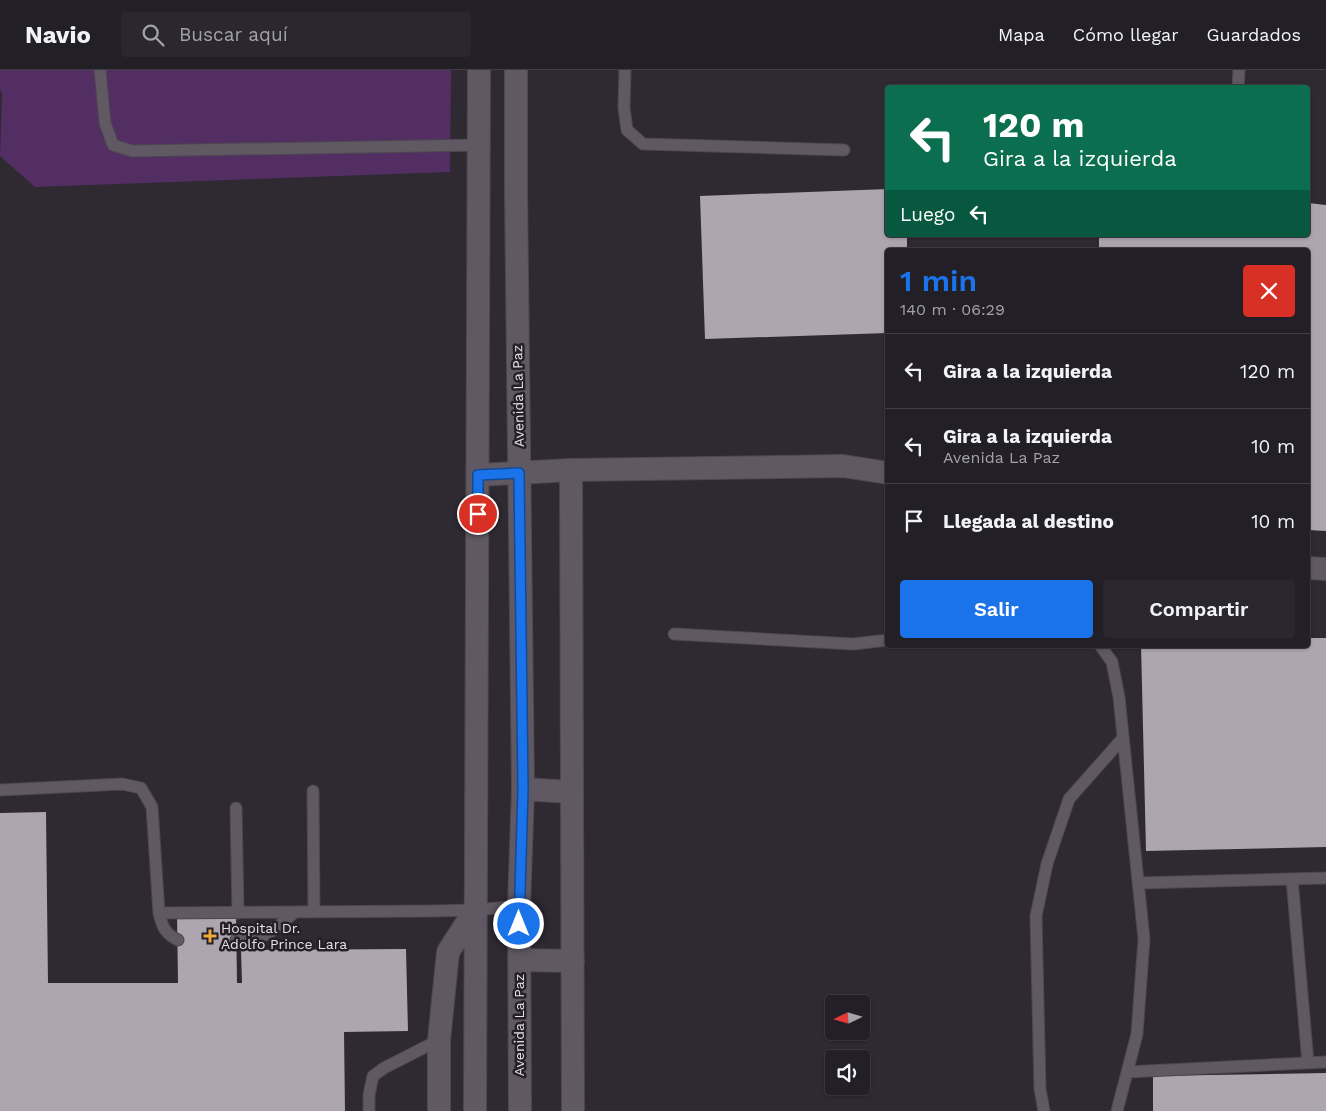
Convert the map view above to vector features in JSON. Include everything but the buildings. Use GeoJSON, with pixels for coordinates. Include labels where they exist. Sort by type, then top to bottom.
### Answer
{"type":"FeatureCollection","features":[{"type":"Feature","properties":{"kind":"street"},"geometry":{"type":"LineString","coordinates":[[475,1111],[479,70]]}},
{"type":"Feature","properties":{"kind":"street","name":"Avenida La Paz"},"geometry":{"type":"LineString","coordinates":[[516,70],[523,789],[519,906],[520,1111]]}},
{"type":"Feature","properties":{"kind":"street"},"geometry":{"type":"LineString","coordinates":[[478,475],[571,470],[843,466],[885,473]]}},
{"type":"Feature","properties":{"kind":"street"},"geometry":{"type":"LineString","coordinates":[[571,470],[573,1111]]}},
{"type":"Feature","properties":{"kind":"street"},"geometry":{"type":"LineString","coordinates":[[1310,568],[1326,569]]}},
{"type":"Feature","properties":{"kind":"street"},"geometry":{"type":"LineString","coordinates":[[523,789],[572,792]]}},
{"type":"Feature","properties":{"kind":"street"},"geometry":{"type":"LineString","coordinates":[[439,1111],[439,1040],[448,952],[475,910]]}},
{"type":"Feature","properties":{"kind":"street"},"geometry":{"type":"LineString","coordinates":[[519,960],[573,961]]}},
{"type":"Feature","properties":{"kind":"lane"},"geometry":{"type":"LineString","coordinates":[[100,70],[105,123],[110,138],[113,145],[132,151],[478,145]]}},
{"type":"Feature","properties":{"kind":"lane"},"geometry":{"type":"LineString","coordinates":[[625,70],[624,108],[626,130],[644,144],[844,150]]}},
{"type":"Feature","properties":{"kind":"lane"},"geometry":{"type":"LineString","coordinates":[[1238,70],[1238,85]]}},
{"type":"Feature","properties":{"kind":"lane"},"geometry":{"type":"LineString","coordinates":[[674,634],[853,644],[885,640]]}},
{"type":"Feature","properties":{"kind":"lane"},"geometry":{"type":"LineString","coordinates":[[1102,648],[1112,662],[1119,697],[1144,939],[1137,1034],[1117,1111]]}},
{"type":"Feature","properties":{"kind":"lane"},"geometry":{"type":"LineString","coordinates":[[1044,1111],[1040,1080],[1036,978],[1036,916],[1047,864],[1069,799],[1123,738]]}},
{"type":"Feature","properties":{"kind":"lane"},"geometry":{"type":"LineString","coordinates":[[0,790],[122,784],[141,788],[152,807],[159,913],[162,925],[169,936],[178,940]]}},
{"type":"Feature","properties":{"kind":"lane"},"geometry":{"type":"LineString","coordinates":[[313,791],[314,912]]}},
{"type":"Feature","properties":{"kind":"lane"},"geometry":{"type":"LineString","coordinates":[[236,808],[238,913]]}},
{"type":"Feature","properties":{"kind":"lane"},"geometry":{"type":"LineString","coordinates":[[1138,882],[1326,878]]}},
{"type":"Feature","properties":{"kind":"lane"},"geometry":{"type":"LineString","coordinates":[[1292,879],[1308,1063]]}},
{"type":"Feature","properties":{"kind":"lane"},"geometry":{"type":"LineString","coordinates":[[159,913],[475,910],[519,906]]}},
{"type":"Feature","properties":{"kind":"lane"},"geometry":{"type":"LineString","coordinates":[[236,940],[265,936],[295,912]]}},
{"type":"Feature","properties":{"kind":"lane"},"geometry":{"type":"LineString","coordinates":[[369,1111],[369,1095],[373,1076],[384,1068],[439,1040]]}},
{"type":"Feature","properties":{"kind":"lane"},"geometry":{"type":"LineString","coordinates":[[1127,1072],[1326,1062]]}},
{"type":"Feature","properties":{"kind":"shaded area"},"geometry":{"type":"Polygon","coordinates":[[[0,70],[451,70],[450,172],[35,187],[0,156],[2,94],[0,90],[0,70]]]}},
{"type":"Feature","properties":{"kind":"place","name":"Hospital Dr. Adolfo Prince Lara"},"geometry":{"type":"Point","coordinates":[210,936]}},
{"type":"Feature","properties":{"kind":"route"},"geometry":{"type":"LineString","coordinates":[[478,514],[478,475],[519,473],[523,789],[519,924]]}}]}
